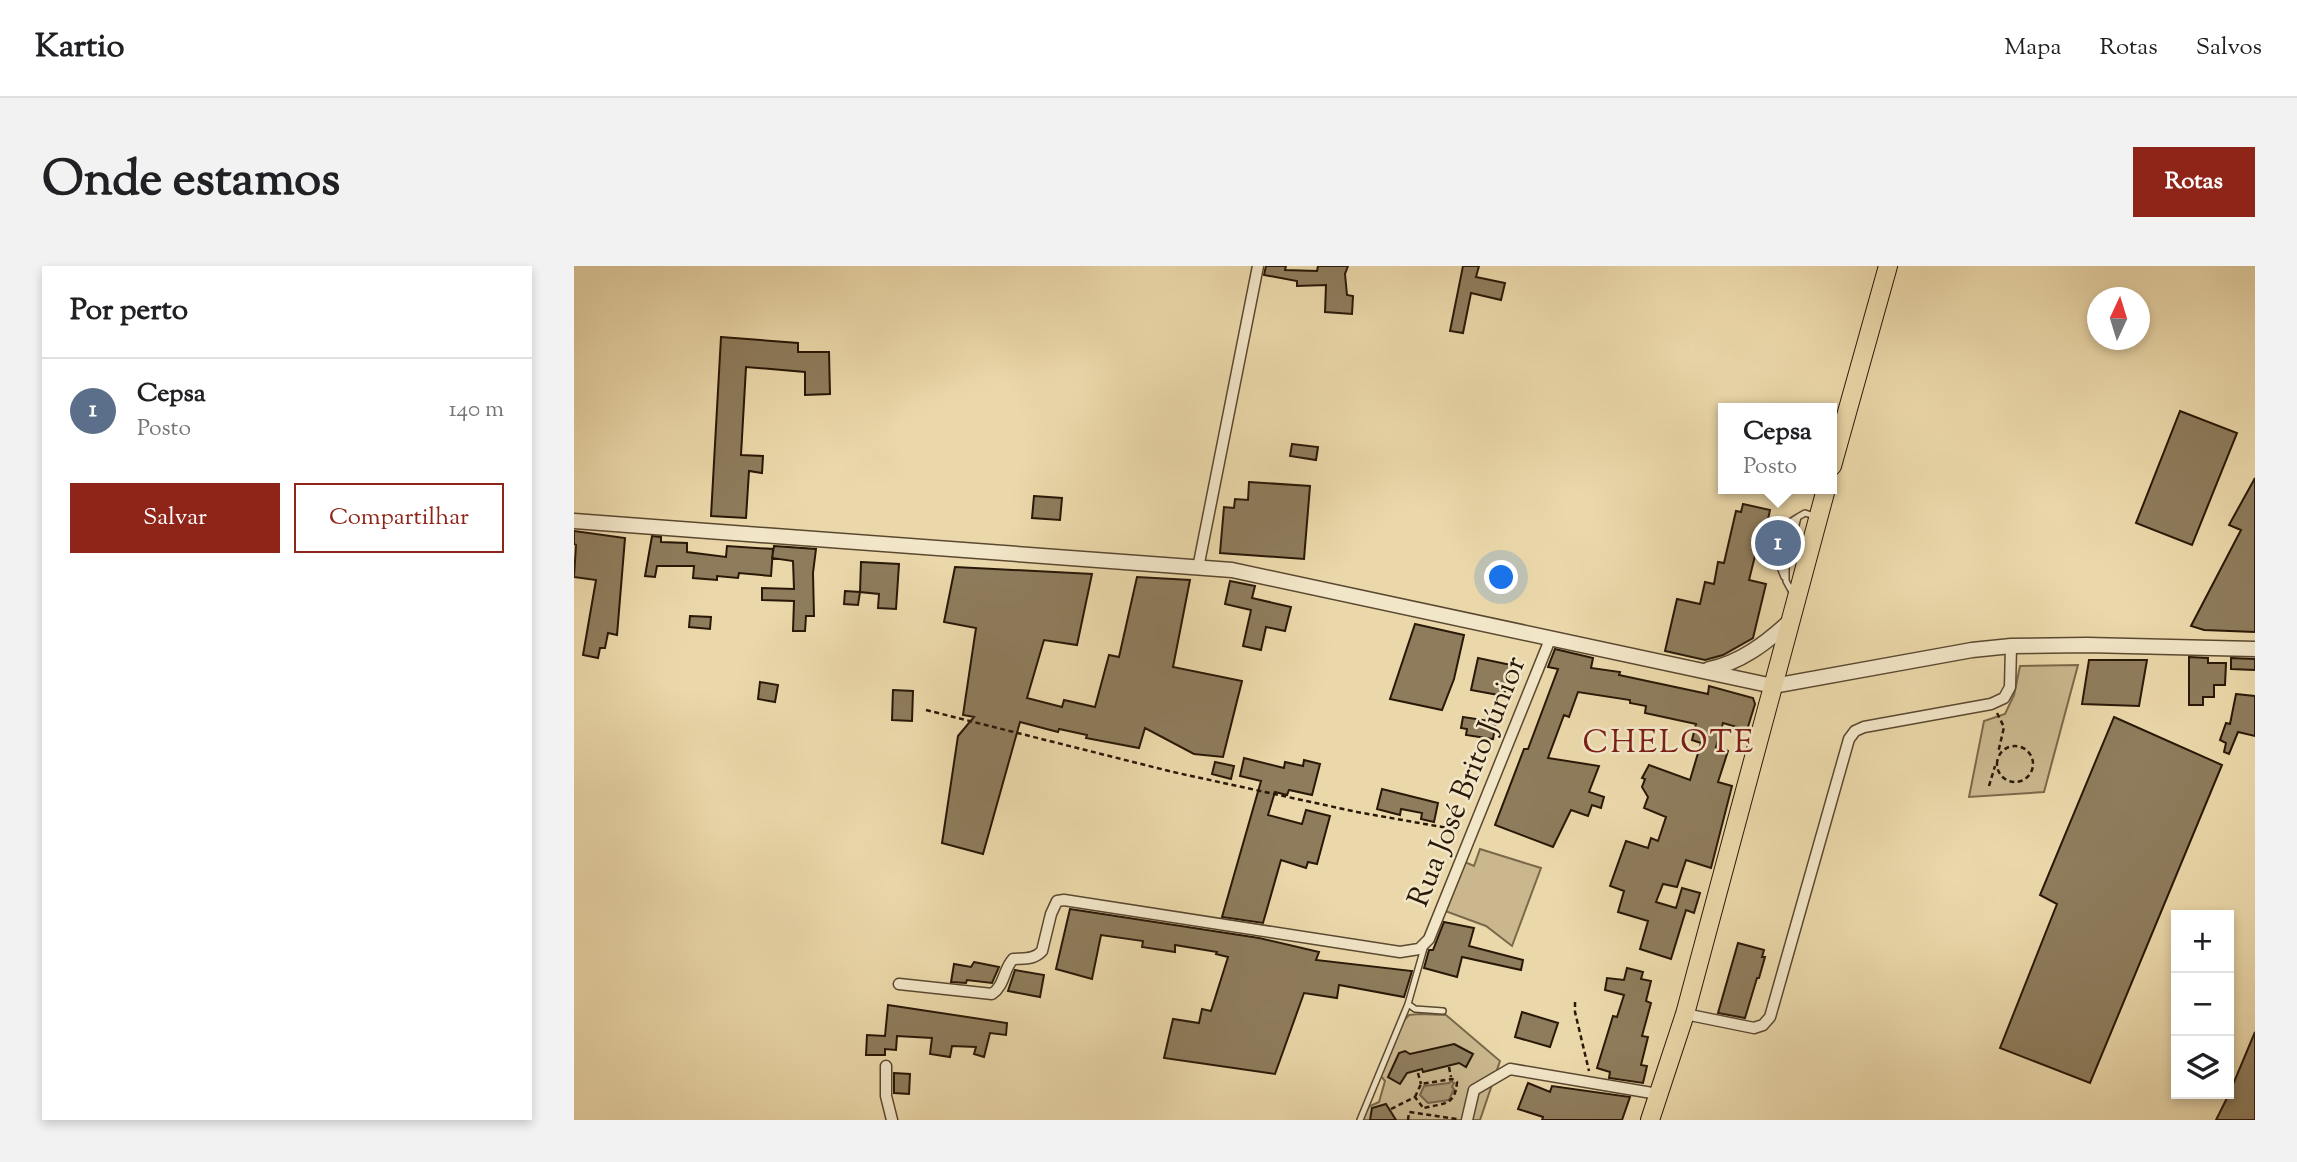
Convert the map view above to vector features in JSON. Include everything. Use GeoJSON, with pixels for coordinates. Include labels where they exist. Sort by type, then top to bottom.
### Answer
{"type":"FeatureCollection","features":[{"type":"Feature","properties":{"kind":"main road"},"geometry":{"type":"LineString","coordinates":[[1837,448],[1888,266]]}},
{"type":"Feature","properties":{"kind":"main road"},"geometry":{"type":"LineString","coordinates":[[1650,1120],[1685,1014],[1773,686],[1816,504]]}},
{"type":"Feature","properties":{"kind":"street"},"geometry":{"type":"LineString","coordinates":[[1198,568],[1258,266]]}},
{"type":"Feature","properties":{"kind":"street"},"geometry":{"type":"LineString","coordinates":[[574,521],[1232,570],[1773,686],[1972,650],[2011,646],[2255,649]]}},
{"type":"Feature","properties":{"kind":"street"},"geometry":{"type":"LineString","coordinates":[[1704,670],[1724,666],[1743,656],[1770,640],[1789,622]]}},
{"type":"Feature","properties":{"kind":"street","name":"Rua José Brito Júnior"},"geometry":{"type":"LineString","coordinates":[[1426,942],[1551,637]]}},
{"type":"Feature","properties":{"kind":"street"},"geometry":{"type":"LineString","coordinates":[[1685,1014],[1754,1028],[1763,1025],[1770,1017],[1849,739],[1855,731],[1864,727],[1991,704],[2004,698],[2010,687],[2011,646]]}},
{"type":"Feature","properties":{"kind":"street"},"geometry":{"type":"LineString","coordinates":[[898,984],[992,994],[999,989],[1008,964],[1013,959],[1031,958],[1042,951],[1053,907],[1057,901],[1064,900],[1400,952],[1419,949],[1426,942]]}},
{"type":"Feature","properties":{"kind":"street"},"geometry":{"type":"LineString","coordinates":[[886,1066],[886,1096],[892,1120]]}},
{"type":"Feature","properties":{"kind":"street"},"geometry":{"type":"LineString","coordinates":[[1464,1120],[1474,1090],[1510,1069],[1658,1094]]}},
{"type":"Feature","properties":{"kind":"lane"},"geometry":{"type":"LineString","coordinates":[[1795,600],[1786,581],[1786,565],[1798,517],[1816,504]]}},
{"type":"Feature","properties":{"kind":"lane"},"geometry":{"type":"LineString","coordinates":[[1360,1120],[1408,1004],[1426,942]]}},
{"type":"Feature","properties":{"kind":"lane"},"geometry":{"type":"LineString","coordinates":[[1408,1004],[1415,1009],[1443,1011]]}},
{"type":"Feature","properties":{"kind":"path"},"geometry":{"type":"LineString","coordinates":[[1989,786],[2004,727],[1991,704]]}},
{"type":"Feature","properties":{"kind":"path"},"geometry":{"type":"LineString","coordinates":[[926,710],[1219,783],[1452,830],[1473,830]]}},
{"type":"Feature","properties":{"kind":"path"},"geometry":{"type":"LineString","coordinates":[[2009,746],[2021,746],[2033,759],[2032,771],[2017,782],[2005,780],[1997,770],[1997,758],[2009,746]]}},
{"type":"Feature","properties":{"kind":"path"},"geometry":{"type":"LineString","coordinates":[[1575,1002],[1591,1083]]}},
{"type":"Feature","properties":{"kind":"path"},"geometry":{"type":"LineString","coordinates":[[1449,1067],[1451,1079]]}},
{"type":"Feature","properties":{"kind":"path"},"geometry":{"type":"LineString","coordinates":[[1391,1109],[1415,1097],[1421,1084],[1418,1073]]}},
{"type":"Feature","properties":{"kind":"path"},"geometry":{"type":"LineString","coordinates":[[1421,1084],[1451,1079],[1457,1082],[1456,1096],[1451,1101],[1424,1108]]}},
{"type":"Feature","properties":{"kind":"path"},"geometry":{"type":"LineString","coordinates":[[1415,1097],[1424,1108],[1424,1114]]}},
{"type":"Feature","properties":{"kind":"path"},"geometry":{"type":"LineString","coordinates":[[1408,1120],[1409,1112],[1464,1120]]}},
{"type":"Feature","properties":{"kind":"shaded area"},"geometry":{"type":"Polygon","coordinates":[[[2078,665],[2044,792],[1969,797],[1984,721],[2005,714],[2014,695],[2020,666],[2078,665]]]}},
{"type":"Feature","properties":{"kind":"shaded area"},"geometry":{"type":"Polygon","coordinates":[[[1480,849],[1541,868],[1512,946],[1486,926],[1445,911],[1465,862],[1474,866],[1480,849]]]}},
{"type":"Feature","properties":{"kind":"shaded area"},"geometry":{"type":"Polygon","coordinates":[[[1409,1015],[1446,1015],[1500,1061],[1480,1120],[1363,1120],[1368,1107],[1379,1102],[1385,1081],[1379,1074],[1399,1026],[1409,1015]]]}},
{"type":"Feature","properties":{"kind":"shaded area"},"geometry":{"type":"Polygon","coordinates":[[[1451,1081],[1454,1083],[1454,1089],[1449,1100],[1428,1103],[1420,1095],[1424,1086],[1451,1081]]]}},
{"type":"Feature","properties":{"kind":"building"},"geometry":{"type":"Polygon","coordinates":[[[1266,266],[1286,266],[1285,270],[1317,271],[1318,266],[1348,266],[1345,274],[1347,295],[1353,296],[1352,314],[1325,312],[1326,285],[1297,286],[1297,281],[1264,275],[1266,266]]]}},
{"type":"Feature","properties":{"kind":"building"},"geometry":{"type":"Polygon","coordinates":[[[1463,266],[1479,266],[1476,277],[1505,283],[1501,300],[1471,293],[1463,333],[1450,331],[1463,266]]]}},
{"type":"Feature","properties":{"kind":"building"},"geometry":{"type":"Polygon","coordinates":[[[721,337],[798,343],[798,352],[829,352],[830,394],[805,395],[805,372],[746,367],[741,455],[763,456],[762,473],[749,471],[746,518],[711,516],[721,337]]]}},
{"type":"Feature","properties":{"kind":"building"},"geometry":{"type":"Polygon","coordinates":[[[2180,411],[2237,433],[2192,545],[2136,523],[2180,411]]]}},
{"type":"Feature","properties":{"kind":"building"},"geometry":{"type":"Polygon","coordinates":[[[1292,444],[1318,447],[1316,460],[1290,456],[1292,444]]]}},
{"type":"Feature","properties":{"kind":"building"},"geometry":{"type":"Polygon","coordinates":[[[2255,478],[2255,632],[2204,630],[2191,626],[2241,530],[2229,525],[2255,478]]]}},
{"type":"Feature","properties":{"kind":"building"},"geometry":{"type":"Polygon","coordinates":[[[1249,482],[1310,486],[1304,559],[1220,553],[1224,507],[1234,508],[1235,499],[1248,500],[1249,482]]]}},
{"type":"Feature","properties":{"kind":"building"},"geometry":{"type":"Polygon","coordinates":[[[1034,496],[1062,498],[1060,520],[1032,518],[1034,496]]]}},
{"type":"Feature","properties":{"kind":"building"},"geometry":{"type":"Polygon","coordinates":[[[1743,504],[1770,510],[1767,524],[1783,528],[1776,559],[1777,549],[1758,544],[1749,580],[1766,584],[1753,638],[1723,655],[1705,660],[1665,651],[1677,599],[1700,604],[1705,582],[1714,584],[1718,562],[1724,563],[1736,511],[1741,512],[1743,504]]]}},
{"type":"Feature","properties":{"kind":"building"},"geometry":{"type":"Polygon","coordinates":[[[574,531],[625,538],[617,635],[608,633],[605,648],[600,648],[598,658],[583,655],[596,580],[574,577],[574,531]]]}},
{"type":"Feature","properties":{"kind":"building"},"geometry":{"type":"Polygon","coordinates":[[[652,536],[661,537],[661,542],[687,543],[687,552],[726,557],[727,546],[773,549],[771,576],[739,573],[738,578],[693,578],[694,566],[657,566],[655,577],[645,576],[652,536]]]}},
{"type":"Feature","properties":{"kind":"building"},"geometry":{"type":"Polygon","coordinates":[[[774,546],[816,549],[813,573],[814,616],[806,616],[805,631],[793,631],[794,601],[762,600],[762,588],[794,589],[793,561],[772,558],[774,546]]]}},
{"type":"Feature","properties":{"kind":"building"},"geometry":{"type":"Polygon","coordinates":[[[861,562],[899,564],[896,609],[878,608],[879,594],[860,592],[861,562]]]}},
{"type":"Feature","properties":{"kind":"building"},"geometry":{"type":"Polygon","coordinates":[[[955,567],[1092,574],[1077,645],[1044,640],[1027,698],[1062,707],[1064,700],[1095,707],[1109,655],[1119,657],[1137,577],[1190,580],[1173,667],[1242,681],[1223,757],[1194,754],[1145,728],[1139,748],[1020,722],[983,854],[942,843],[958,736],[974,717],[963,715],[976,628],[944,622],[955,567]]]}},
{"type":"Feature","properties":{"kind":"building"},"geometry":{"type":"Polygon","coordinates":[[[1230,581],[1255,586],[1252,598],[1291,607],[1285,631],[1266,627],[1261,650],[1243,646],[1251,610],[1225,604],[1230,581]]]}},
{"type":"Feature","properties":{"kind":"building"},"geometry":{"type":"Polygon","coordinates":[[[845,591],[860,592],[858,605],[844,604],[845,591]]]}},
{"type":"Feature","properties":{"kind":"building"},"geometry":{"type":"Polygon","coordinates":[[[690,616],[711,617],[710,629],[689,627],[690,616]]]}},
{"type":"Feature","properties":{"kind":"building"},"geometry":{"type":"Polygon","coordinates":[[[1415,624],[1464,635],[1454,679],[1442,710],[1390,699],[1415,624]]]}},
{"type":"Feature","properties":{"kind":"building"},"geometry":{"type":"Polygon","coordinates":[[[1555,649],[1593,658],[1591,668],[1620,672],[1619,675],[1708,694],[1709,686],[1753,698],[1755,704],[1747,730],[1723,723],[1716,747],[1728,751],[1718,782],[1732,786],[1711,868],[1686,860],[1677,887],[1663,884],[1656,902],[1676,908],[1682,888],[1700,893],[1694,913],[1686,910],[1671,959],[1640,949],[1648,921],[1618,912],[1624,891],[1610,886],[1626,841],[1648,848],[1651,838],[1658,841],[1666,817],[1644,808],[1648,797],[1642,787],[1645,779],[1642,778],[1649,765],[1690,780],[1701,743],[1692,740],[1696,724],[1645,713],[1646,706],[1630,703],[1630,700],[1578,692],[1569,717],[1564,715],[1548,758],[1599,766],[1589,792],[1604,797],[1601,808],[1592,805],[1588,816],[1571,810],[1553,847],[1495,825],[1524,749],[1528,749],[1558,669],[1548,667],[1555,649]]]}},
{"type":"Feature","properties":{"kind":"building"},"geometry":{"type":"Polygon","coordinates":[[[2189,657],[2208,658],[2208,663],[2226,663],[2225,685],[2214,685],[2214,697],[2203,697],[2203,705],[2189,705],[2189,657]]]}},
{"type":"Feature","properties":{"kind":"building"},"geometry":{"type":"Polygon","coordinates":[[[1478,658],[1511,665],[1504,696],[1471,690],[1478,658]]]}},
{"type":"Feature","properties":{"kind":"building"},"geometry":{"type":"Polygon","coordinates":[[[2231,658],[2255,659],[2255,670],[2231,669],[2231,658]]]}},
{"type":"Feature","properties":{"kind":"building"},"geometry":{"type":"Polygon","coordinates":[[[2089,660],[2147,660],[2139,706],[2082,704],[2089,660]]]}},
{"type":"Feature","properties":{"kind":"building"},"geometry":{"type":"Polygon","coordinates":[[[760,682],[778,685],[775,702],[758,699],[760,682]]]}},
{"type":"Feature","properties":{"kind":"building"},"geometry":{"type":"Polygon","coordinates":[[[893,690],[913,691],[912,721],[892,720],[893,690]]]}},
{"type":"Feature","properties":{"kind":"building"},"geometry":{"type":"Polygon","coordinates":[[[2236,694],[2255,696],[2255,736],[2238,732],[2229,754],[2224,752],[2226,743],[2220,740],[2226,723],[2230,724],[2236,694]]]}},
{"type":"Feature","properties":{"kind":"building"},"geometry":{"type":"Polygon","coordinates":[[[1463,717],[1496,722],[1493,739],[1466,735],[1467,729],[1461,728],[1463,717]]]}},
{"type":"Feature","properties":{"kind":"building"},"geometry":{"type":"Polygon","coordinates":[[[2114,717],[2222,765],[2090,1083],[2000,1048],[2057,904],[2040,895],[2114,717]]]}},
{"type":"Feature","properties":{"kind":"building"},"geometry":{"type":"Polygon","coordinates":[[[1244,758],[1284,768],[1285,762],[1303,766],[1304,760],[1320,764],[1312,795],[1289,790],[1287,795],[1275,792],[1268,815],[1302,824],[1306,810],[1330,816],[1317,864],[1308,862],[1306,868],[1281,860],[1263,923],[1222,917],[1261,781],[1240,776],[1244,758]]]}},
{"type":"Feature","properties":{"kind":"building"},"geometry":{"type":"Polygon","coordinates":[[[1215,762],[1234,766],[1231,779],[1212,774],[1215,762]]]}},
{"type":"Feature","properties":{"kind":"building"},"geometry":{"type":"Polygon","coordinates":[[[1382,789],[1438,803],[1434,822],[1421,819],[1422,813],[1401,809],[1400,815],[1377,809],[1382,789]]]}},
{"type":"Feature","properties":{"kind":"building"},"geometry":{"type":"Polygon","coordinates":[[[1070,909],[1259,938],[1319,952],[1316,960],[1412,971],[1404,997],[1339,985],[1337,998],[1304,993],[1275,1074],[1164,1058],[1173,1019],[1199,1023],[1202,1009],[1211,1011],[1228,957],[1216,954],[1217,952],[1175,945],[1175,952],[1142,947],[1143,941],[1101,935],[1092,979],[1056,969],[1070,909]]]}},
{"type":"Feature","properties":{"kind":"building"},"geometry":{"type":"Polygon","coordinates":[[[1444,922],[1474,928],[1469,946],[1523,960],[1521,970],[1462,957],[1457,977],[1424,968],[1429,950],[1433,950],[1444,922]]]}},
{"type":"Feature","properties":{"kind":"building"},"geometry":{"type":"Polygon","coordinates":[[[1738,943],[1764,950],[1762,957],[1765,957],[1745,1018],[1718,1013],[1738,943]]]}},
{"type":"Feature","properties":{"kind":"building"},"geometry":{"type":"Polygon","coordinates":[[[974,962],[999,967],[992,983],[967,980],[966,983],[951,982],[954,964],[971,967],[974,962]]]}},
{"type":"Feature","properties":{"kind":"building"},"geometry":{"type":"Polygon","coordinates":[[[1627,968],[1643,972],[1641,979],[1651,981],[1646,1001],[1651,1003],[1642,1036],[1648,1037],[1641,1065],[1647,1066],[1643,1083],[1609,1078],[1610,1072],[1597,1068],[1613,1016],[1617,1017],[1624,995],[1605,990],[1607,978],[1624,980],[1627,968]]]}},
{"type":"Feature","properties":{"kind":"building"},"geometry":{"type":"Polygon","coordinates":[[[1015,970],[1044,975],[1040,997],[1008,991],[1015,970]]]}},
{"type":"Feature","properties":{"kind":"building"},"geometry":{"type":"Polygon","coordinates":[[[888,1005],[1007,1023],[1006,1035],[990,1033],[984,1057],[974,1054],[976,1047],[952,1046],[950,1057],[930,1054],[932,1038],[897,1036],[896,1050],[885,1049],[885,1055],[866,1055],[867,1035],[885,1036],[888,1005]]]}},
{"type":"Feature","properties":{"kind":"building"},"geometry":{"type":"Polygon","coordinates":[[[1522,1012],[1558,1023],[1550,1047],[1515,1037],[1522,1012]]]}},
{"type":"Feature","properties":{"kind":"building"},"geometry":{"type":"Polygon","coordinates":[[[2255,1032],[2255,1120],[2216,1120],[2226,1099],[2234,1099],[2234,1082],[2255,1032]]]}},
{"type":"Feature","properties":{"kind":"building"},"geometry":{"type":"Polygon","coordinates":[[[1454,1044],[1473,1054],[1466,1067],[1459,1063],[1423,1072],[1422,1069],[1407,1073],[1400,1084],[1388,1077],[1399,1053],[1405,1051],[1410,1054],[1454,1044]]]}},
{"type":"Feature","properties":{"kind":"building"},"geometry":{"type":"Polygon","coordinates":[[[894,1073],[910,1074],[909,1094],[894,1093],[894,1073]]]}},
{"type":"Feature","properties":{"kind":"building"},"geometry":{"type":"Polygon","coordinates":[[[1528,1083],[1550,1092],[1552,1086],[1630,1097],[1622,1120],[1542,1120],[1543,1117],[1518,1109],[1528,1083]]]}},
{"type":"Feature","properties":{"kind":"building"},"geometry":{"type":"Polygon","coordinates":[[[1386,1104],[1396,1120],[1370,1120],[1372,1108],[1386,1104]]]}},
{"type":"Feature","properties":{"kind":"place","name":"Cepsa"},"geometry":{"type":"Point","coordinates":[1778,543]}},
{"type":"Feature","properties":{"kind":"district","name":"CHELOTE"},"geometry":{"type":"Point","coordinates":[1669,741]}}]}
